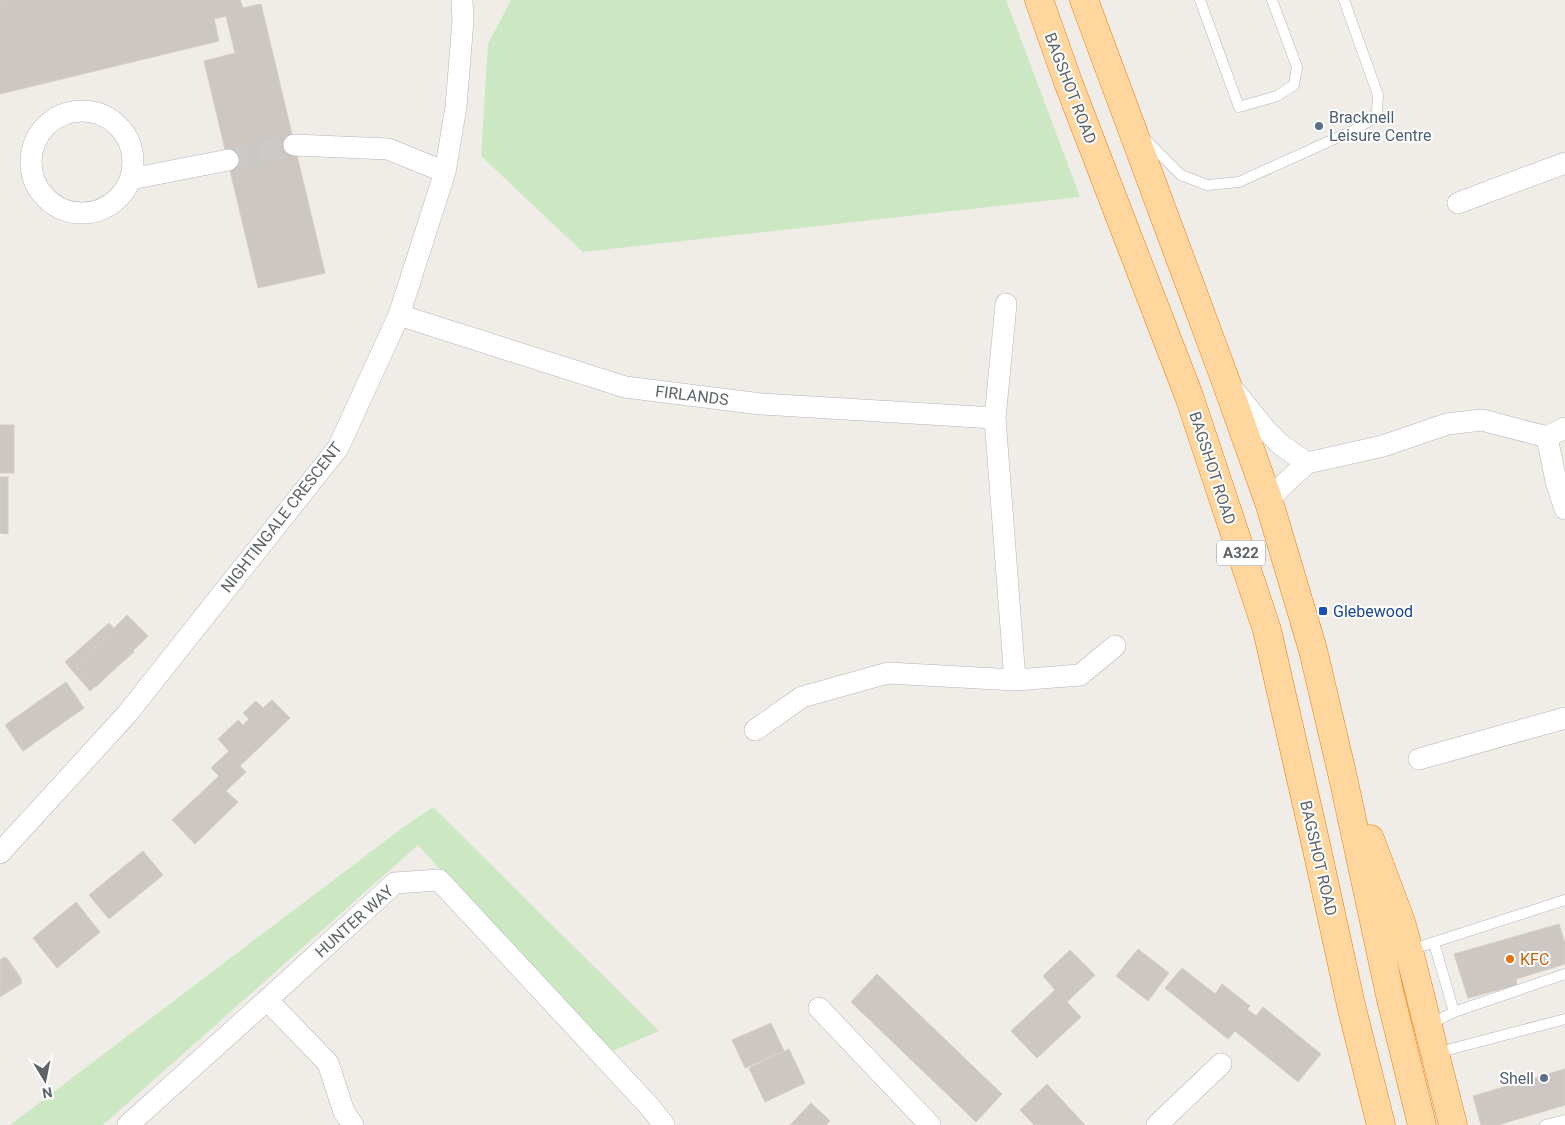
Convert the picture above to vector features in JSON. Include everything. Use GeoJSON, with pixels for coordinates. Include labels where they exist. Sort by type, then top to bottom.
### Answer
{"type":"FeatureCollection","features":[{"type":"Feature","properties":{"kind":"highway","name":"BAGSHOT ROAD"},"geometry":{"type":"LineString","coordinates":[[1038,0],[1189,396],[1266,630],[1351,1005],[1381,1125]]}},
{"type":"Feature","properties":{"kind":"highway","name":"A322"},"geometry":{"type":"LineString","coordinates":[[1084,0],[1269,502],[1313,650],[1342,773],[1390,995],[1422,1125]]}},
{"type":"Feature","properties":{"kind":"highway"},"geometry":{"type":"LineString","coordinates":[[1342,773],[1379,862],[1421,947],[1428,1025],[1453,1125]]}},
{"type":"Feature","properties":{"kind":"street","name":"NIGHTINGALE CRESCENT"},"geometry":{"type":"LineString","coordinates":[[0,853],[127,714],[338,448],[399,315],[446,172],[456,107],[464,20],[462,0]]}},
{"type":"Feature","properties":{"kind":"street"},"geometry":{"type":"LineString","coordinates":[[131,179],[133,156],[129,140],[120,127],[107,116],[91,111],[74,111],[59,116],[46,125],[36,139],[31,154],[32,172],[38,188],[49,201],[65,210],[82,213],[99,210],[114,202],[131,179],[228,160]]}},
{"type":"Feature","properties":{"kind":"street"},"geometry":{"type":"LineString","coordinates":[[294,145],[388,149],[446,172]]}},
{"type":"Feature","properties":{"kind":"street"},"geometry":{"type":"LineString","coordinates":[[1458,203],[1565,163]]}},
{"type":"Feature","properties":{"kind":"street"},"geometry":{"type":"LineString","coordinates":[[1006,304],[995,418],[1015,680]]}},
{"type":"Feature","properties":{"kind":"street","name":"FIRLANDS"},"geometry":{"type":"LineString","coordinates":[[399,315],[625,387],[761,404],[995,418]]}},
{"type":"Feature","properties":{"kind":"street"},"geometry":{"type":"LineString","coordinates":[[1225,379],[1266,430],[1281,445],[1307,463]]}},
{"type":"Feature","properties":{"kind":"street"},"geometry":{"type":"LineString","coordinates":[[1269,502],[1280,488],[1307,463],[1383,446],[1447,424],[1482,420],[1556,432],[1556,481],[1565,509]]}},
{"type":"Feature","properties":{"kind":"street"},"geometry":{"type":"LineString","coordinates":[[755,730],[802,698],[888,672],[1015,680],[1080,674],[1115,646]]}},
{"type":"Feature","properties":{"kind":"street"},"geometry":{"type":"LineString","coordinates":[[1419,759],[1565,718]]}},
{"type":"Feature","properties":{"kind":"street","name":"HUNTER WAY"},"geometry":{"type":"LineString","coordinates":[[128,1125],[395,883],[439,880],[650,1107],[659,1123]]}},
{"type":"Feature","properties":{"kind":"street"},"geometry":{"type":"LineString","coordinates":[[267,1000],[328,1063],[344,1112],[353,1125]]}},
{"type":"Feature","properties":{"kind":"street"},"geometry":{"type":"LineString","coordinates":[[819,1008],[930,1125]]}},
{"type":"Feature","properties":{"kind":"street"},"geometry":{"type":"LineString","coordinates":[[1157,1125],[1222,1064]]}},
{"type":"Feature","properties":{"kind":"lane"},"geometry":{"type":"LineString","coordinates":[[1200,0],[1239,107],[1278,96],[1294,85],[1297,67],[1272,0]]}},
{"type":"Feature","properties":{"kind":"lane"},"geometry":{"type":"LineString","coordinates":[[1131,126],[1181,175],[1207,185],[1239,182],[1368,122],[1377,113],[1378,95],[1344,0]]}},
{"type":"Feature","properties":{"kind":"lane"},"geometry":{"type":"LineString","coordinates":[[1454,1012],[1421,947],[1565,900]]}},
{"type":"Feature","properties":{"kind":"lane"},"geometry":{"type":"LineString","coordinates":[[1428,1025],[1454,1012],[1565,974]]}},
{"type":"Feature","properties":{"kind":"lane"},"geometry":{"type":"LineString","coordinates":[[1435,1053],[1565,1019]]}},
{"type":"Feature","properties":{"kind":"lane"},"geometry":{"type":"LineString","coordinates":[[1544,1125],[1565,1120]]}},
{"type":"Feature","properties":{"kind":"green space"},"geometry":{"type":"Polygon","coordinates":[[[511,0],[1006,0],[1080,197],[583,252],[481,156],[488,44],[511,0]]]}},
{"type":"Feature","properties":{"kind":"green space"},"geometry":{"type":"Polygon","coordinates":[[[433,807],[659,1031],[608,1053],[418,845],[103,1125],[10,1125],[401,829],[433,807]]]}},
{"type":"Feature","properties":{"kind":"building"},"geometry":{"type":"Polygon","coordinates":[[[0,0],[240,0],[243,8],[261,4],[325,273],[258,288],[204,61],[235,53],[226,16],[214,19],[219,41],[0,94],[0,0]]]}},
{"type":"Feature","properties":{"kind":"building"},"geometry":{"type":"Polygon","coordinates":[[[0,425],[14,425],[14,473],[0,473],[0,425]]]}},
{"type":"Feature","properties":{"kind":"building"},"geometry":{"type":"Polygon","coordinates":[[[0,477],[8,477],[8,534],[0,533],[0,477]]]}},
{"type":"Feature","properties":{"kind":"building"},"geometry":{"type":"Polygon","coordinates":[[[127,615],[148,636],[96,687],[76,666],[127,615]]]}},
{"type":"Feature","properties":{"kind":"building"},"geometry":{"type":"Polygon","coordinates":[[[109,623],[134,652],[90,691],[65,662],[109,623]]]}},
{"type":"Feature","properties":{"kind":"building"},"geometry":{"type":"Polygon","coordinates":[[[66,682],[84,708],[23,751],[5,725],[66,682]]]}},
{"type":"Feature","properties":{"kind":"building"},"geometry":{"type":"Polygon","coordinates":[[[272,700],[290,718],[240,766],[246,772],[226,791],[238,802],[195,844],[172,820],[219,776],[211,768],[229,751],[218,739],[238,720],[243,725],[249,719],[243,713],[256,701],[263,708],[272,700]]]}},
{"type":"Feature","properties":{"kind":"building"},"geometry":{"type":"Polygon","coordinates":[[[143,851],[163,875],[109,919],[89,895],[143,851]]]}},
{"type":"Feature","properties":{"kind":"building"},"geometry":{"type":"Polygon","coordinates":[[[76,902],[100,932],[57,968],[33,938],[76,902]]]}},
{"type":"Feature","properties":{"kind":"building","name":"KFC"},"geometry":{"type":"Polygon","coordinates":[[[1559,924],[1565,943],[1565,964],[1516,979],[1517,985],[1468,998],[1454,954],[1559,924]]]}},
{"type":"Feature","properties":{"kind":"building"},"geometry":{"type":"Polygon","coordinates":[[[1138,949],[1169,973],[1148,1001],[1116,976],[1138,949]]]}},
{"type":"Feature","properties":{"kind":"building"},"geometry":{"type":"Polygon","coordinates":[[[1070,950],[1095,975],[1067,1002],[1081,1017],[1037,1058],[1011,1031],[1055,990],[1043,976],[1070,950]]]}},
{"type":"Feature","properties":{"kind":"building"},"geometry":{"type":"Polygon","coordinates":[[[5,957],[22,983],[0,997],[0,960],[5,957]]]}},
{"type":"Feature","properties":{"kind":"building"},"geometry":{"type":"Polygon","coordinates":[[[7,958],[22,980],[0,995],[0,963],[7,958]]]}},
{"type":"Feature","properties":{"kind":"building"},"geometry":{"type":"Polygon","coordinates":[[[1182,968],[1215,994],[1222,984],[1250,1006],[1247,1009],[1256,1016],[1263,1007],[1321,1054],[1298,1082],[1235,1031],[1228,1039],[1165,988],[1182,968]]]}},
{"type":"Feature","properties":{"kind":"building"},"geometry":{"type":"Polygon","coordinates":[[[877,974],[1002,1094],[976,1122],[851,1002],[877,974]]]}},
{"type":"Feature","properties":{"kind":"building"},"geometry":{"type":"Polygon","coordinates":[[[771,1023],[784,1051],[745,1068],[732,1040],[771,1023]]]}},
{"type":"Feature","properties":{"kind":"building"},"geometry":{"type":"Polygon","coordinates":[[[789,1049],[805,1083],[765,1102],[749,1068],[789,1049]]]}},
{"type":"Feature","properties":{"kind":"building"},"geometry":{"type":"Polygon","coordinates":[[[1565,1069],[1565,1105],[1498,1125],[1481,1125],[1473,1096],[1565,1069]]]}},
{"type":"Feature","properties":{"kind":"building"},"geometry":{"type":"Polygon","coordinates":[[[1047,1084],[1085,1125],[1034,1125],[1020,1110],[1047,1084]]]}},
{"type":"Feature","properties":{"kind":"building"},"geometry":{"type":"Polygon","coordinates":[[[811,1103],[830,1121],[826,1125],[790,1125],[811,1103]]]}},
{"type":"Feature","properties":{"kind":"tunnel"},"geometry":{"type":"LineString","coordinates":[[228,160],[294,145]]}},
{"type":"Feature","properties":{"kind":"place","name":"Bracknell Leisure Centre"},"geometry":{"type":"Point","coordinates":[1319,126]}},
{"type":"Feature","properties":{"kind":"place","name":"Glebewood"},"geometry":{"type":"Point","coordinates":[1323,611]}},
{"type":"Feature","properties":{"kind":"place","name":"KFC"},"geometry":{"type":"Point","coordinates":[1510,959]}},
{"type":"Feature","properties":{"kind":"place","name":"Shell"},"geometry":{"type":"Point","coordinates":[1544,1078]}}]}
